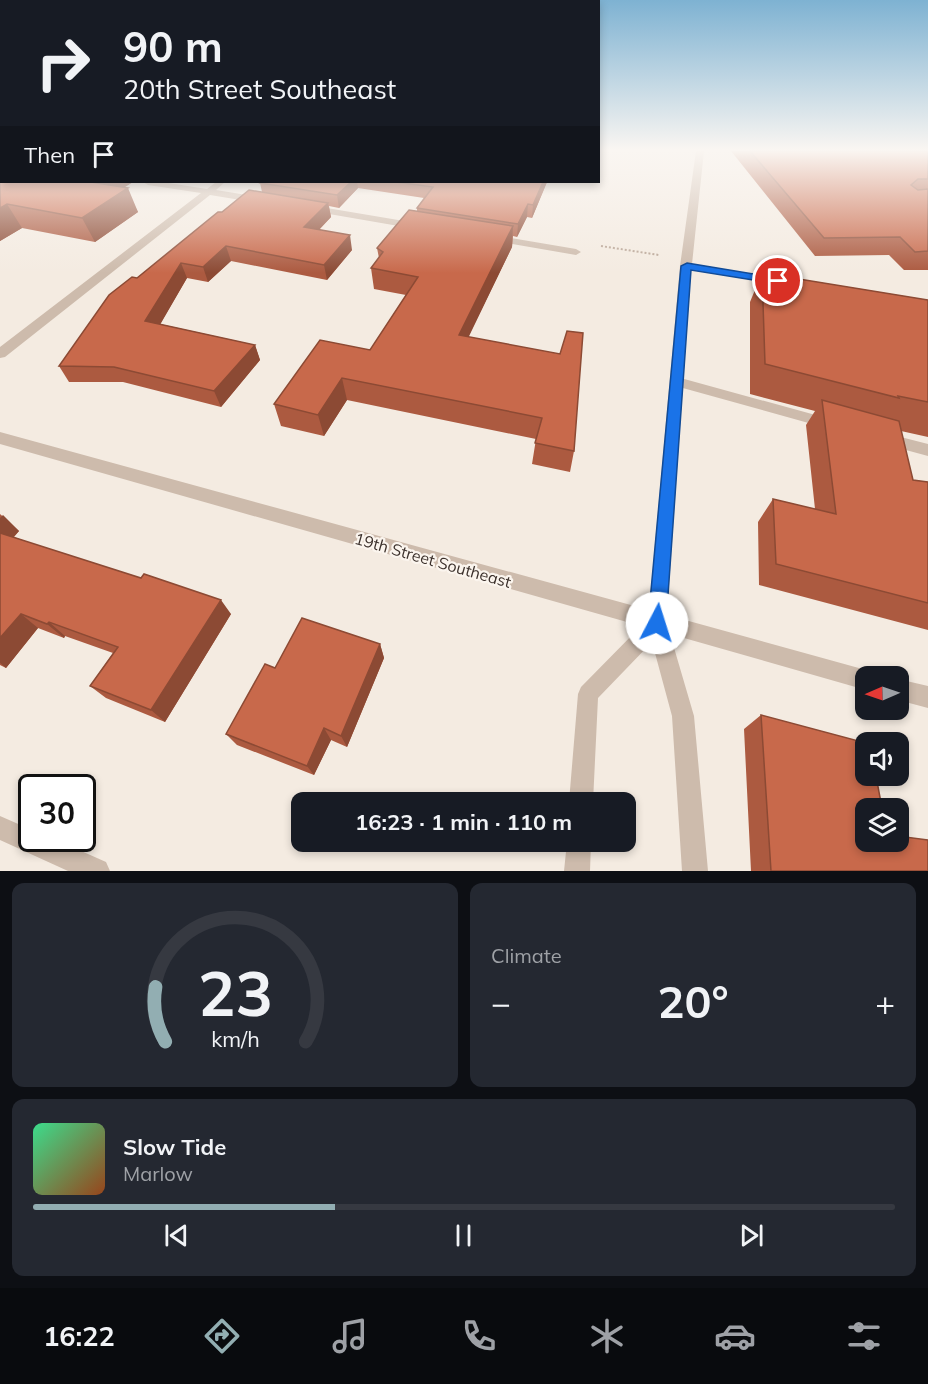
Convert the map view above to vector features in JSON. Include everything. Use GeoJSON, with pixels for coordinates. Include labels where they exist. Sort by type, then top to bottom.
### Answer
{"type":"FeatureCollection","features":[{"type":"Feature","properties":{"kind":"street"},"geometry":{"type":"LineString","coordinates":[[0,354],[207,192]]}},
{"type":"Feature","properties":{"kind":"street"},"geometry":{"type":"LineString","coordinates":[[212,192],[270,202]]}},
{"type":"Feature","properties":{"kind":"street"},"geometry":{"type":"LineString","coordinates":[[695,192],[657,623],[683,716],[695,871]]}},
{"type":"Feature","properties":{"kind":"street"},"geometry":{"type":"LineString","coordinates":[[294,206],[423,227]]}},
{"type":"Feature","properties":{"kind":"street"},"geometry":{"type":"LineString","coordinates":[[482,237],[576,252]]}},
{"type":"Feature","properties":{"kind":"street"},"geometry":{"type":"LineString","coordinates":[[687,266],[789,283]]}},
{"type":"Feature","properties":{"kind":"street"},"geometry":{"type":"LineString","coordinates":[[677,382],[840,427]]}},
{"type":"Feature","properties":{"kind":"street"},"geometry":{"type":"LineString","coordinates":[[873,436],[928,450]]}},
{"type":"Feature","properties":{"kind":"street","name":"19th Street Southeast"},"geometry":{"type":"LineString","coordinates":[[0,438],[855,677]]}},
{"type":"Feature","properties":{"kind":"street"},"geometry":{"type":"LineString","coordinates":[[582,792],[588,694],[657,623]]}},
{"type":"Feature","properties":{"kind":"street"},"geometry":{"type":"LineString","coordinates":[[909,692],[928,698]]}},
{"type":"Feature","properties":{"kind":"street"},"geometry":{"type":"LineString","coordinates":[[0,828],[97,871]]}},
{"type":"Feature","properties":{"kind":"street"},"geometry":{"type":"LineString","coordinates":[[577,871],[578,852]]}},
{"type":"Feature","properties":{"kind":"path"},"geometry":{"type":"LineString","coordinates":[[576,252],[585,246],[592,245],[668,257],[687,266]]}},
{"type":"Feature","properties":{"kind":"building"},"geometry":{"type":"Polygon","coordinates":[[[0,192],[122,192],[82,218],[7,204],[0,208],[0,192]]]}},
{"type":"Feature","properties":{"kind":"building"},"geometry":{"type":"Polygon","coordinates":[[[247,192],[328,203],[304,227],[350,235],[324,265],[226,246],[203,267],[181,263],[145,321],[255,345],[214,391],[114,367],[59,366],[109,295],[132,277],[137,278],[218,212],[222,212],[247,192]]]}},
{"type":"Feature","properties":{"kind":"building"},"geometry":{"type":"Polygon","coordinates":[[[315,192],[341,192],[337,195],[315,192]]]}},
{"type":"Feature","properties":{"kind":"building"},"geometry":{"type":"Polygon","coordinates":[[[429,192],[539,192],[533,205],[528,204],[518,224],[417,208],[429,192]]]}},
{"type":"Feature","properties":{"kind":"building"},"geometry":{"type":"Polygon","coordinates":[[[785,192],[928,192],[928,251],[915,252],[900,237],[824,238],[785,192]]]}},
{"type":"Feature","properties":{"kind":"building"},"geometry":{"type":"Polygon","coordinates":[[[409,210],[513,226],[459,335],[560,354],[567,331],[583,333],[574,451],[535,443],[542,418],[342,378],[318,415],[274,404],[320,340],[370,350],[418,277],[371,268],[383,252],[377,248],[409,210]]]}},
{"type":"Feature","properties":{"kind":"building"},"geometry":{"type":"Polygon","coordinates":[[[762,273],[928,300],[928,402],[898,396],[899,398],[765,364],[762,273]]]}},
{"type":"Feature","properties":{"kind":"building"},"geometry":{"type":"Polygon","coordinates":[[[822,400],[899,421],[913,480],[928,482],[928,603],[776,564],[773,499],[836,514],[822,400]]]}},
{"type":"Feature","properties":{"kind":"building"},"geometry":{"type":"Polygon","coordinates":[[[0,533],[141,578],[144,574],[221,600],[151,710],[90,686],[118,647],[21,614],[0,638],[0,533]]]}},
{"type":"Feature","properties":{"kind":"building"},"geometry":{"type":"Polygon","coordinates":[[[302,618],[380,644],[341,736],[324,728],[307,766],[226,734],[265,664],[275,668],[302,618]]]}},
{"type":"Feature","properties":{"kind":"building"},"geometry":{"type":"Polygon","coordinates":[[[761,715],[855,740],[855,786],[878,786],[880,798],[855,798],[855,852],[909,852],[909,837],[928,840],[928,871],[771,871],[761,715]]]}},
{"type":"Feature","properties":{"kind":"route"},"geometry":{"type":"LineString","coordinates":[[657,623],[687,266],[778,281]]}}]}
